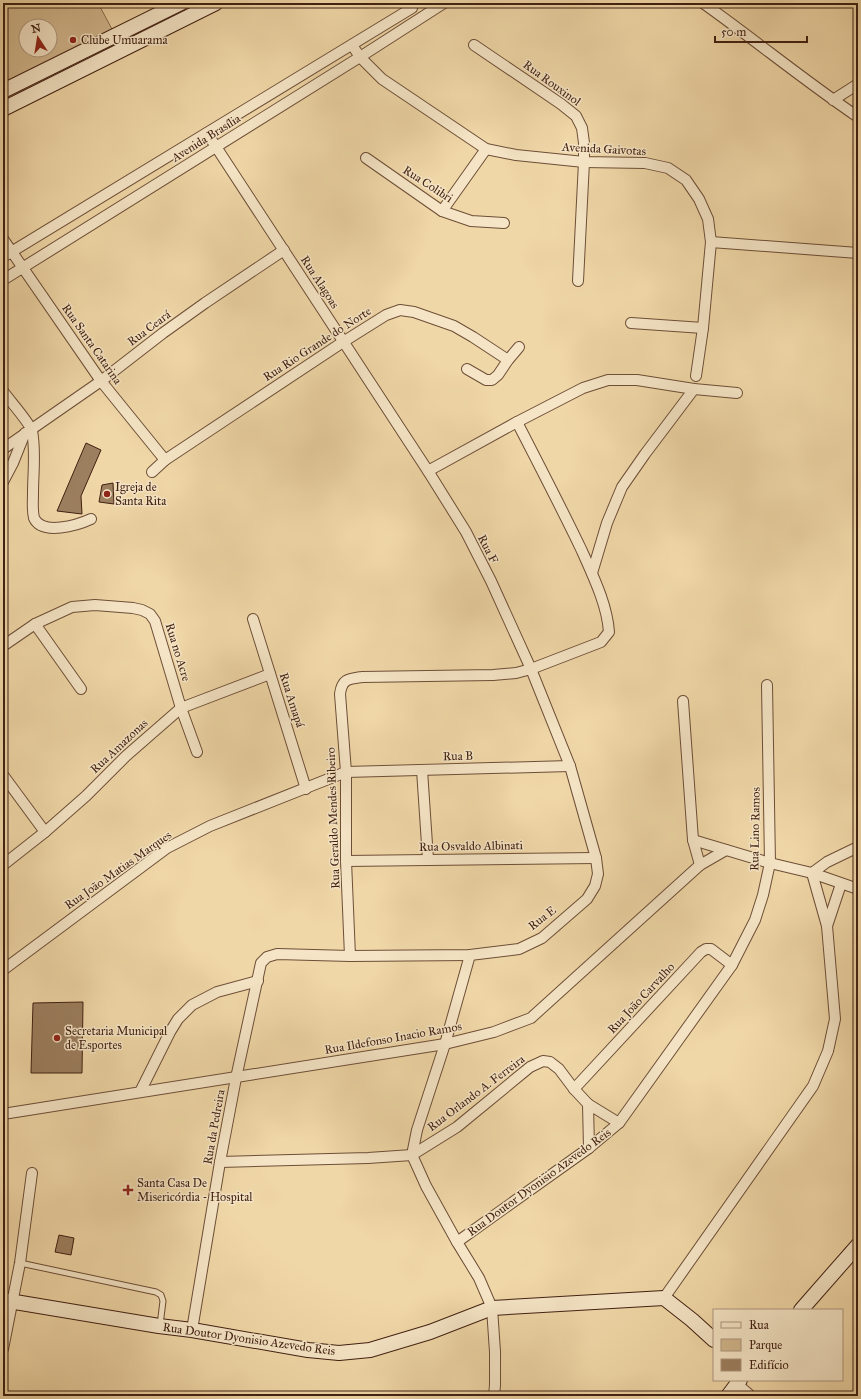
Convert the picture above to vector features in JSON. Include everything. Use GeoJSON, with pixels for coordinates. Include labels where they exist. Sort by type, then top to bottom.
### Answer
{"type":"FeatureCollection","features":[{"type":"Feature","properties":{"kind":"main road"},"geometry":{"type":"LineString","coordinates":[[3,91],[181,3]]}},
{"type":"Feature","properties":{"kind":"main road"},"geometry":{"type":"LineString","coordinates":[[3,109],[216,3]]}},
{"type":"Feature","properties":{"kind":"main road"},"geometry":{"type":"LineString","coordinates":[[802,1309],[858,1245]]}},
{"type":"Feature","properties":{"kind":"main road"},"geometry":{"type":"LineString","coordinates":[[664,1298],[713,1339]]}},
{"type":"Feature","properties":{"kind":"main road","name":"Rua Doutor Dyonisio Azevedo Reis"},"geometry":{"type":"LineString","coordinates":[[8,1301],[308,1350],[339,1353],[370,1350],[430,1332],[492,1308],[664,1298]]}},
{"type":"Feature","properties":{"kind":"main road"},"geometry":{"type":"LineString","coordinates":[[728,1396],[739,1382]]}},
{"type":"Feature","properties":{"kind":"street","name":"Avenida Brasília"},"geometry":{"type":"LineString","coordinates":[[3,280],[444,3]]}},
{"type":"Feature","properties":{"kind":"street"},"geometry":{"type":"LineString","coordinates":[[703,3],[731,22],[833,100],[858,117]]}},
{"type":"Feature","properties":{"kind":"street","name":"Avenida Brasília"},"geometry":{"type":"LineString","coordinates":[[7,254],[352,45],[410,5]]}},
{"type":"Feature","properties":{"kind":"street"},"geometry":{"type":"LineString","coordinates":[[410,5],[422,17]]}},
{"type":"Feature","properties":{"kind":"street","name":"Avenida Gaivotas"},"geometry":{"type":"LineString","coordinates":[[352,45],[360,57],[382,79],[486,148],[516,155],[584,162],[645,163],[668,168],[686,180],[699,199],[708,219],[711,242],[703,328],[696,376]]}},
{"type":"Feature","properties":{"kind":"street","name":"Rua Rouxinol"},"geometry":{"type":"LineString","coordinates":[[474,45],[561,104],[576,116],[582,128],[584,162],[578,281]]}},
{"type":"Feature","properties":{"kind":"street"},"geometry":{"type":"LineString","coordinates":[[833,100],[858,84]]}},
{"type":"Feature","properties":{"kind":"street","name":"Rua Alagoas"},"geometry":{"type":"LineString","coordinates":[[207,133],[411,446]]}},
{"type":"Feature","properties":{"kind":"street"},"geometry":{"type":"LineString","coordinates":[[442,211],[486,148]]}},
{"type":"Feature","properties":{"kind":"street","name":"Rua Colibri"},"geometry":{"type":"LineString","coordinates":[[366,158],[442,211],[471,221],[504,223]]}},
{"type":"Feature","properties":{"kind":"street","name":"Rua Santa Catarina"},"geometry":{"type":"LineString","coordinates":[[3,239],[7,254],[23,268],[101,382],[165,460]]}},
{"type":"Feature","properties":{"kind":"street"},"geometry":{"type":"LineString","coordinates":[[711,242],[858,253]]}},
{"type":"Feature","properties":{"kind":"street","name":"Rua Ceará"},"geometry":{"type":"LineString","coordinates":[[3,449],[101,382],[193,312],[284,250]]}},
{"type":"Feature","properties":{"kind":"street","name":"Rua Rio Grande do Norte"},"geometry":{"type":"LineString","coordinates":[[152,472],[165,460],[343,342],[386,315],[400,310],[414,312],[454,326],[508,360]]}},
{"type":"Feature","properties":{"kind":"street"},"geometry":{"type":"LineString","coordinates":[[631,323],[703,328]]}},
{"type":"Feature","properties":{"kind":"street"},"geometry":{"type":"LineString","coordinates":[[467,369],[486,380],[492,380],[498,375],[519,347]]}},
{"type":"Feature","properties":{"kind":"street"},"geometry":{"type":"LineString","coordinates":[[428,471],[583,388],[608,380],[637,380],[694,389],[737,393]]}},
{"type":"Feature","properties":{"kind":"street"},"geometry":{"type":"LineString","coordinates":[[592,573],[607,523],[622,487],[694,389]]}},
{"type":"Feature","properties":{"kind":"street"},"geometry":{"type":"LineString","coordinates":[[3,391],[28,431],[34,448],[33,508],[35,519],[42,526],[61,528],[80,524],[91,519]]}},
{"type":"Feature","properties":{"kind":"street"},"geometry":{"type":"LineString","coordinates":[[517,422],[566,517],[592,573],[608,618],[609,632],[601,642],[531,669]]}},
{"type":"Feature","properties":{"kind":"street"},"geometry":{"type":"LineString","coordinates":[[3,482],[28,431]]}},
{"type":"Feature","properties":{"kind":"street","name":"Rua F"},"geometry":{"type":"LineString","coordinates":[[411,446],[466,532],[491,581],[531,669]]}},
{"type":"Feature","properties":{"kind":"street","name":"Rua no Acre"},"geometry":{"type":"LineString","coordinates":[[35,624],[72,607],[95,605],[133,608],[150,614],[155,621],[181,708],[197,752]]}},
{"type":"Feature","properties":{"kind":"street","name":"Rua Amapá"},"geometry":{"type":"LineString","coordinates":[[253,619],[306,789]]}},
{"type":"Feature","properties":{"kind":"street"},"geometry":{"type":"LineString","coordinates":[[3,646],[35,624],[81,689]]}},
{"type":"Feature","properties":{"kind":"street","name":"Rua Geraldo Mendes Ribeiro"},"geometry":{"type":"LineString","coordinates":[[350,956],[346,861],[346,772],[340,694],[344,681],[362,677],[492,675],[516,673],[531,669]]}},
{"type":"Feature","properties":{"kind":"street","name":"Rua E"},"geometry":{"type":"LineString","coordinates":[[267,957],[277,954],[350,956],[470,955],[519,949],[542,938],[587,899],[595,886],[598,874],[596,858],[570,766],[531,669]]}},
{"type":"Feature","properties":{"kind":"street","name":"Rua Amazonas"},"geometry":{"type":"LineString","coordinates":[[3,865],[45,832],[86,796],[126,756],[181,708],[270,674]]}},
{"type":"Feature","properties":{"kind":"street","name":"Rua Lino Ramos"},"geometry":{"type":"LineString","coordinates":[[732,965],[755,920],[763,895],[770,863],[767,685]]}},
{"type":"Feature","properties":{"kind":"street"},"geometry":{"type":"LineString","coordinates":[[683,701],[693,840],[700,865]]}},
{"type":"Feature","properties":{"kind":"street","name":"Rua B"},"geometry":{"type":"LineString","coordinates":[[346,772],[570,766]]}},
{"type":"Feature","properties":{"kind":"street"},"geometry":{"type":"LineString","coordinates":[[422,770],[428,859]]}},
{"type":"Feature","properties":{"kind":"street","name":"Rua João Matias Marques"},"geometry":{"type":"LineString","coordinates":[[3,970],[167,848],[210,826],[346,772]]}},
{"type":"Feature","properties":{"kind":"street"},"geometry":{"type":"LineString","coordinates":[[3,775],[45,832]]}},
{"type":"Feature","properties":{"kind":"street"},"geometry":{"type":"LineString","coordinates":[[693,840],[770,863],[812,873],[858,889]]}},
{"type":"Feature","properties":{"kind":"street"},"geometry":{"type":"LineString","coordinates":[[812,873],[828,862],[858,847]]}},
{"type":"Feature","properties":{"kind":"street","name":"Rua Ildefonso Inacio Ramos"},"geometry":{"type":"LineString","coordinates":[[3,1114],[445,1044],[494,1032],[531,1018],[700,865],[726,850]]}},
{"type":"Feature","properties":{"kind":"street","name":"Rua Osvaldo Albinati"},"geometry":{"type":"LineString","coordinates":[[346,861],[596,858]]}},
{"type":"Feature","properties":{"kind":"street"},"geometry":{"type":"LineString","coordinates":[[664,1298],[813,1086],[828,1051],[835,1019],[827,926],[812,873]]}},
{"type":"Feature","properties":{"kind":"street"},"geometry":{"type":"LineString","coordinates":[[827,926],[841,884]]}},
{"type":"Feature","properties":{"kind":"street","name":"Rua João Carvalho"},"geometry":{"type":"LineString","coordinates":[[574,1089],[701,952],[711,948],[732,965]]}},
{"type":"Feature","properties":{"kind":"street"},"geometry":{"type":"LineString","coordinates":[[470,955],[445,1044],[416,1130],[412,1155],[426,1186],[479,1278],[492,1308],[495,1352],[494,1396]]}},
{"type":"Feature","properties":{"kind":"street","name":"Rua da Pedreira"},"geometry":{"type":"LineString","coordinates":[[192,1330],[220,1162],[236,1078],[261,963],[267,957]]}},
{"type":"Feature","properties":{"kind":"street","name":"Rua Doutor Dyonisio Azevedo Reis"},"geometry":{"type":"LineString","coordinates":[[457,1242],[589,1148],[619,1123],[732,965]]}},
{"type":"Feature","properties":{"kind":"street"},"geometry":{"type":"LineString","coordinates":[[140,1092],[170,1032],[178,1019],[192,1005],[217,992],[258,981]]}},
{"type":"Feature","properties":{"kind":"street","name":"Rua Orlando A. Ferreira"},"geometry":{"type":"LineString","coordinates":[[220,1162],[368,1158],[412,1155],[456,1127],[530,1067],[543,1061],[550,1062],[559,1069],[574,1089],[588,1104],[619,1123]]}},
{"type":"Feature","properties":{"kind":"street"},"geometry":{"type":"LineString","coordinates":[[588,1104],[589,1148]]}},
{"type":"Feature","properties":{"kind":"street"},"geometry":{"type":"LineString","coordinates":[[3,1350],[8,1301],[20,1263],[32,1173]]}},
{"type":"Feature","properties":{"kind":"street"},"geometry":{"type":"LineString","coordinates":[[739,1382],[751,1396]]}},
{"type":"Feature","properties":{"kind":"lane"},"geometry":{"type":"LineString","coordinates":[[20,1263],[156,1292],[161,1295],[163,1301],[159,1326]]}},
{"type":"Feature","properties":{"kind":"green space","name":"Clube Umuarama"},"geometry":{"type":"Polygon","coordinates":[[[3,3],[98,3],[113,31],[3,96],[3,3]]]}},
{"type":"Feature","properties":{"kind":"building"},"geometry":{"type":"Polygon","coordinates":[[[86,443],[101,450],[81,496],[82,514],[57,511],[86,443]]]}},
{"type":"Feature","properties":{"kind":"building","name":"Igreja de Santa Rita"},"geometry":{"type":"Polygon","coordinates":[[[113,483],[114,504],[99,502],[102,485],[113,483]]]}},
{"type":"Feature","properties":{"kind":"building","name":"Secretaria Municipal de Esportes"},"geometry":{"type":"Polygon","coordinates":[[[83,1002],[82,1073],[31,1073],[33,1003],[83,1002]]]}},
{"type":"Feature","properties":{"kind":"building"},"geometry":{"type":"Polygon","coordinates":[[[59,1235],[74,1238],[71,1255],[55,1252],[59,1235]]]}},
{"type":"Feature","properties":{"kind":"place","name":"Clube Umuarama"},"geometry":{"type":"Point","coordinates":[73,40]}},
{"type":"Feature","properties":{"kind":"place","name":"Igreja de Santa Rita"},"geometry":{"type":"Point","coordinates":[107,494]}},
{"type":"Feature","properties":{"kind":"place","name":"Secretaria Municipal de Esportes"},"geometry":{"type":"Point","coordinates":[57,1038]}},
{"type":"Feature","properties":{"kind":"place","name":"Santa Casa De Misericórdia - Hospital"},"geometry":{"type":"Point","coordinates":[128,1190]}}]}
